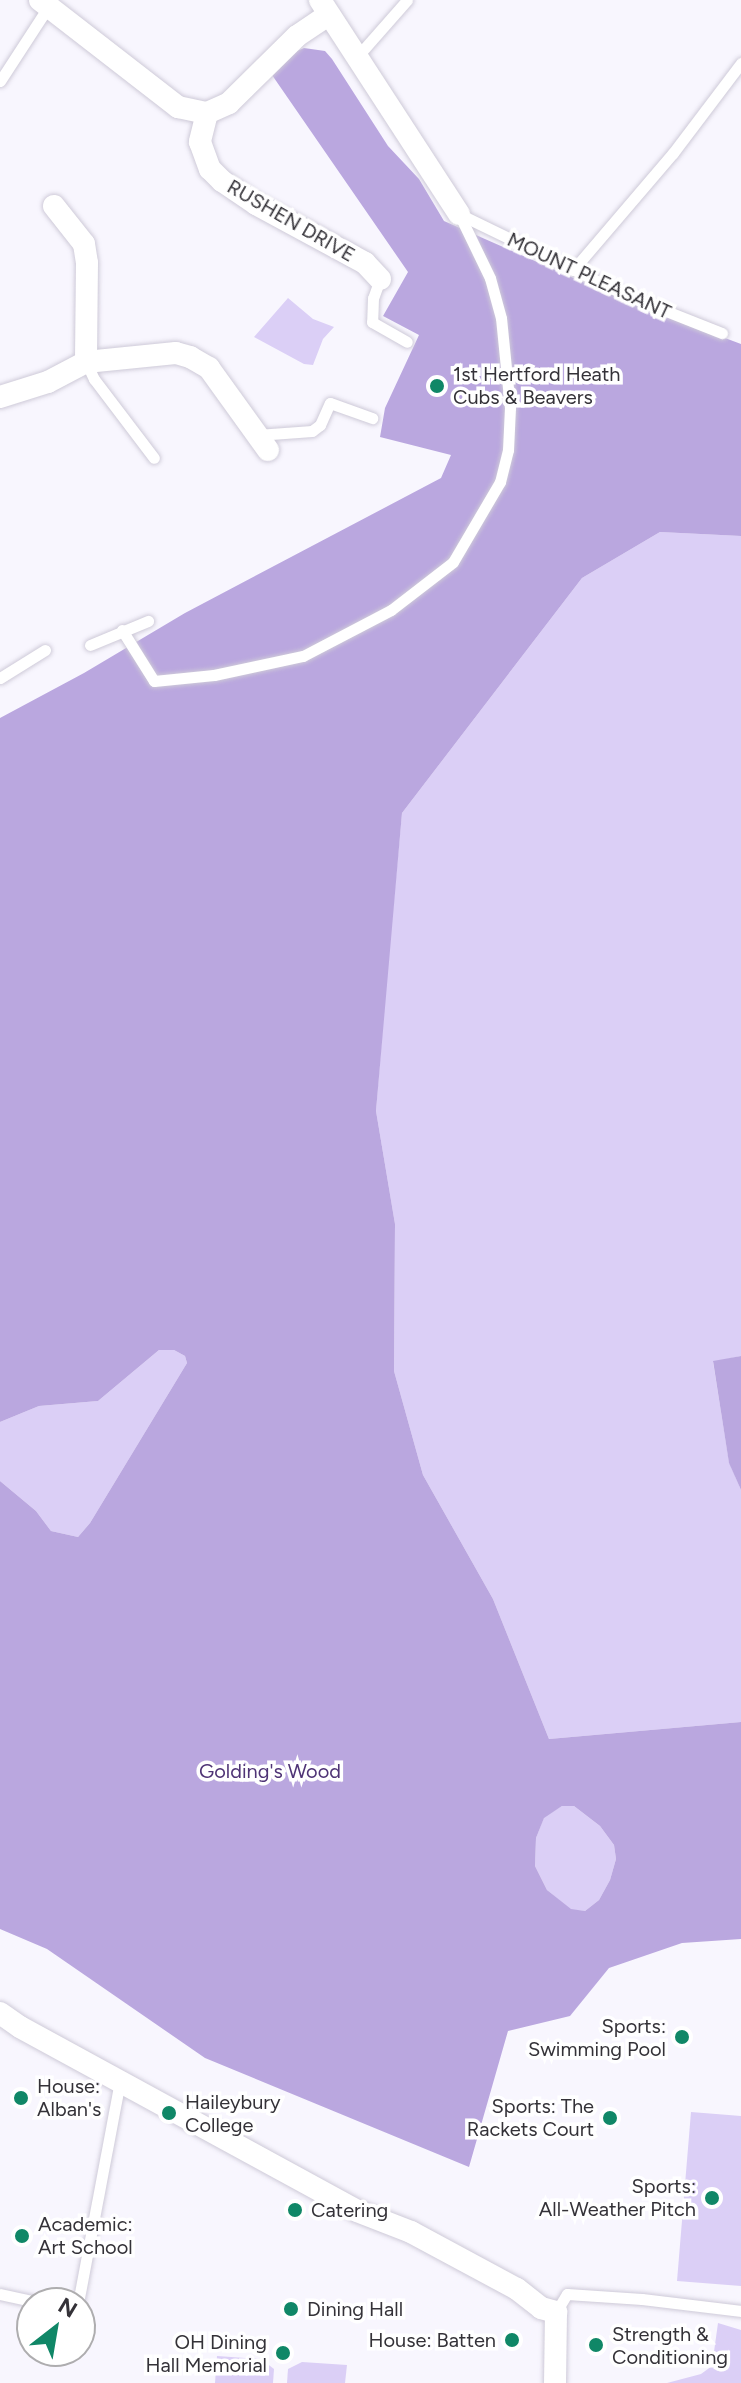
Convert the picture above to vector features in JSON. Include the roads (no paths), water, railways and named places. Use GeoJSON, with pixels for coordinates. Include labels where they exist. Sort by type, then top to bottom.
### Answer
{"type":"FeatureCollection","features":[{"type":"Feature","properties":{"kind":"street"},"geometry":{"type":"LineString","coordinates":[[44,3],[178,107],[207,113],[229,103],[324,7]]}},
{"type":"Feature","properties":{"kind":"street","name":"MOUNT PLEASANT"},"geometry":{"type":"LineString","coordinates":[[324,7],[459,214]]}},
{"type":"Feature","properties":{"kind":"street","name":"RUSHEN DRIVE"},"geometry":{"type":"LineString","coordinates":[[207,113],[200,142],[210,169],[222,181],[256,204],[365,263],[380,279]]}},
{"type":"Feature","properties":{"kind":"street"},"geometry":{"type":"LineString","coordinates":[[54,206],[84,244],[87,263],[86,362]]}},
{"type":"Feature","properties":{"kind":"street"},"geometry":{"type":"LineString","coordinates":[[0,415],[0,397],[48,382],[86,362],[158,353],[190,357],[217,378],[262,443]]}},
{"type":"Feature","properties":{"kind":"street"},"geometry":{"type":"LineString","coordinates":[[0,2013],[357,2211],[401,2227],[517,2289],[541,2308],[556,2312],[555,2383]]}},
{"type":"Feature","properties":{"kind":"lane"},"geometry":{"type":"LineString","coordinates":[[356,58],[407,0]]}},
{"type":"Feature","properties":{"kind":"lane"},"geometry":{"type":"LineString","coordinates":[[0,81],[44,3]]}},
{"type":"Feature","properties":{"kind":"lane"},"geometry":{"type":"LineString","coordinates":[[573,270],[637,198],[741,63]]}},
{"type":"Feature","properties":{"kind":"lane","name":"MOUNT PLEASANT"},"geometry":{"type":"LineString","coordinates":[[459,214],[573,270],[722,333]]}},
{"type":"Feature","properties":{"kind":"lane","name":"MOUNT PLEASANT"},"geometry":{"type":"LineString","coordinates":[[122,630],[154,681],[214,675],[303,656],[391,610],[453,562],[469,540],[500,482],[508,450],[510,408],[501,318],[490,278],[459,214]]}},
{"type":"Feature","properties":{"kind":"lane"},"geometry":{"type":"LineString","coordinates":[[380,279],[373,298],[372,322],[407,342]]}},
{"type":"Feature","properties":{"kind":"lane"},"geometry":{"type":"LineString","coordinates":[[86,362],[94,379],[154,458]]}},
{"type":"Feature","properties":{"kind":"lane"},"geometry":{"type":"LineString","coordinates":[[262,443],[312,431],[320,425],[330,403],[372,418]]}},
{"type":"Feature","properties":{"kind":"lane"},"geometry":{"type":"LineString","coordinates":[[90,645],[148,621]]}},
{"type":"Feature","properties":{"kind":"lane"},"geometry":{"type":"LineString","coordinates":[[0,678],[45,650]]}},
{"type":"Feature","properties":{"kind":"lane"},"geometry":{"type":"LineString","coordinates":[[81,2287],[120,2080]]}},
{"type":"Feature","properties":{"kind":"lane"},"geometry":{"type":"LineString","coordinates":[[556,2312],[567,2294],[698,2304],[741,2311]]}},
{"type":"Feature","properties":{"kind":"place","name":"1st Hertford Heath Cubs & Beavers"},"geometry":{"type":"Point","coordinates":[437,386]}},
{"type":"Feature","properties":{"kind":"place","name":"Sports: Swimming Pool"},"geometry":{"type":"Point","coordinates":[682,2037]}},
{"type":"Feature","properties":{"kind":"place","name":"House: Alban's"},"geometry":{"type":"Point","coordinates":[21,2098]}},
{"type":"Feature","properties":{"kind":"place","name":"Haileybury College"},"geometry":{"type":"Point","coordinates":[169,2113]}},
{"type":"Feature","properties":{"kind":"place","name":"Sports: The Rackets Court"},"geometry":{"type":"Point","coordinates":[610,2118]}},
{"type":"Feature","properties":{"kind":"place","name":"Sports: All-Weather Pitch"},"geometry":{"type":"Point","coordinates":[712,2198]}},
{"type":"Feature","properties":{"kind":"place","name":"Catering"},"geometry":{"type":"Point","coordinates":[295,2210]}},
{"type":"Feature","properties":{"kind":"place","name":"Academic: Art School"},"geometry":{"type":"Point","coordinates":[22,2236]}},
{"type":"Feature","properties":{"kind":"place","name":"Dining Hall"},"geometry":{"type":"Point","coordinates":[291,2309]}},
{"type":"Feature","properties":{"kind":"place","name":"House: Batten"},"geometry":{"type":"Point","coordinates":[512,2340]}},
{"type":"Feature","properties":{"kind":"place","name":"Strength & Conditioning"},"geometry":{"type":"Point","coordinates":[596,2345]}},
{"type":"Feature","properties":{"kind":"place","name":"OH Dining Hall Memorial"},"geometry":{"type":"Point","coordinates":[283,2353]}},
{"type":"Feature","properties":{"kind":"park label","name":"Golding's Wood"},"geometry":{"type":"Point","coordinates":[270,1771]}}]}
